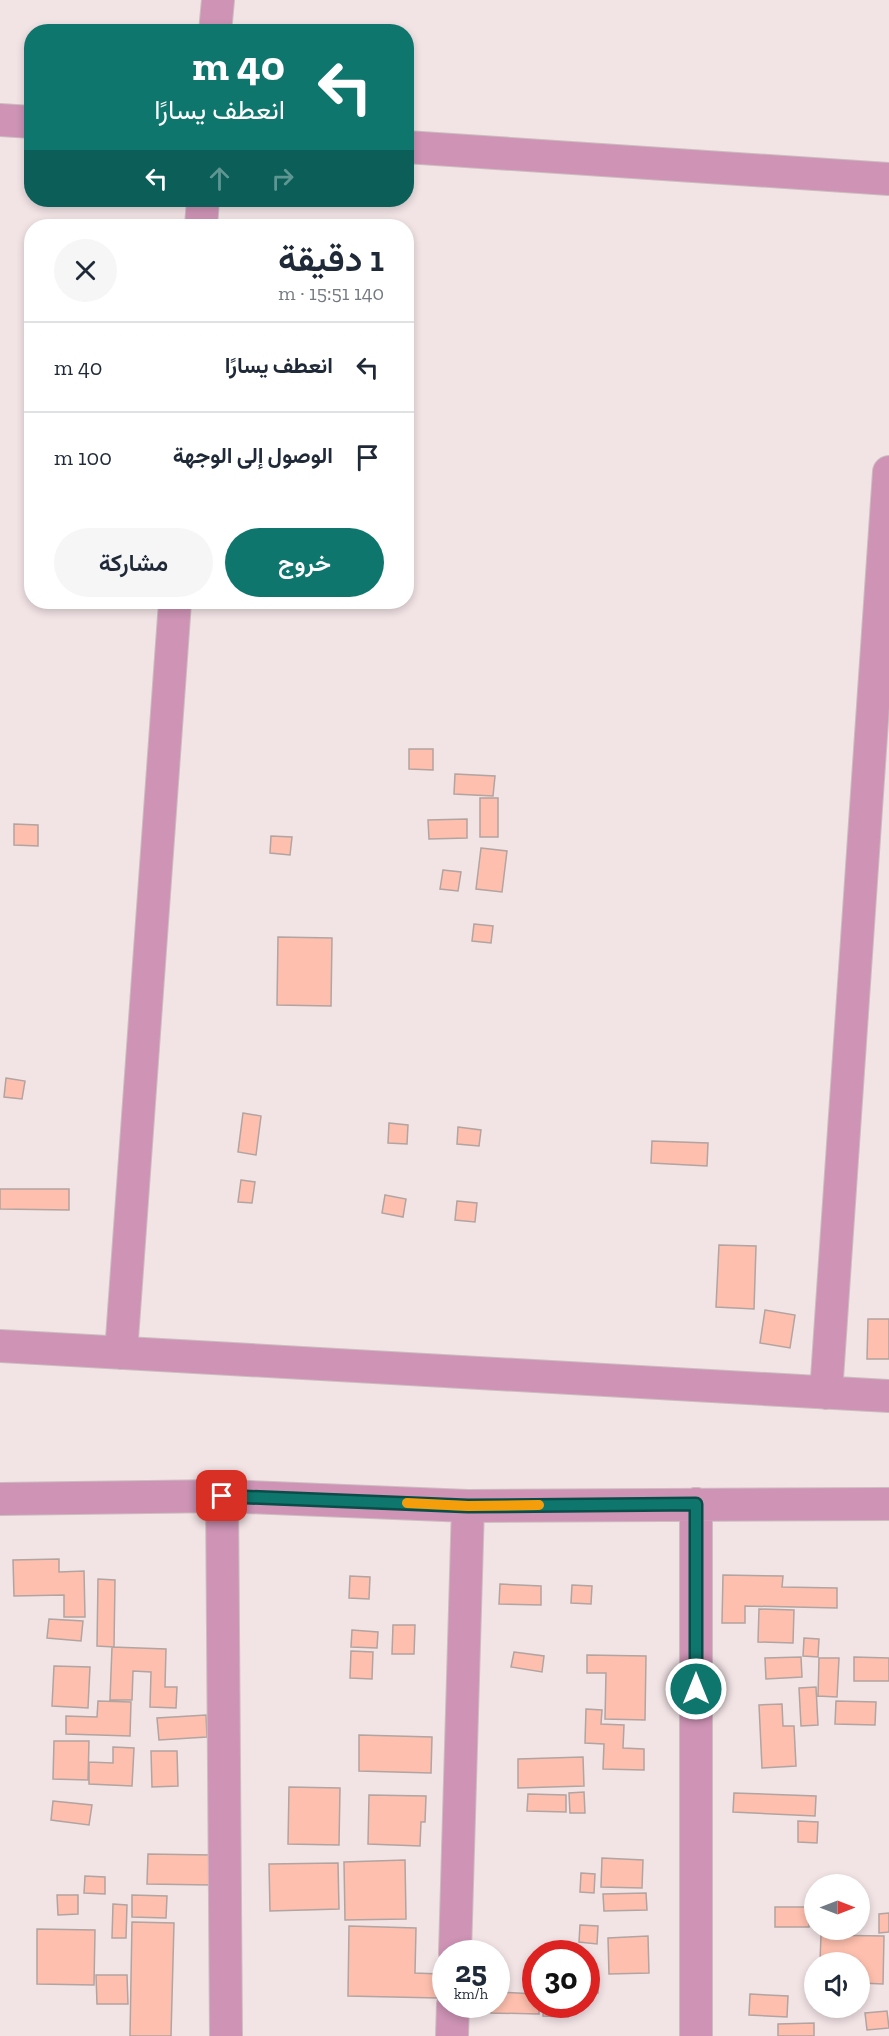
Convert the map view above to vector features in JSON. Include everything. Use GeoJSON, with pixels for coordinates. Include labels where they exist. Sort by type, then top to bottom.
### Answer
{"type":"FeatureCollection","features":[{"type":"Feature","properties":{"kind":"street"},"geometry":{"type":"LineString","coordinates":[[216,24],[218,0]]}},
{"type":"Feature","properties":{"kind":"street"},"geometry":{"type":"LineString","coordinates":[[0,120],[24,122]]}},
{"type":"Feature","properties":{"kind":"street"},"geometry":{"type":"LineString","coordinates":[[414,148],[889,179]]}},
{"type":"Feature","properties":{"kind":"street"},"geometry":{"type":"LineString","coordinates":[[826,1393],[889,472]]}},
{"type":"Feature","properties":{"kind":"street"},"geometry":{"type":"LineString","coordinates":[[121,1353],[174,609]]}},
{"type":"Feature","properties":{"kind":"street"},"geometry":{"type":"LineString","coordinates":[[0,1346],[889,1396]]}},
{"type":"Feature","properties":{"kind":"street"},"geometry":{"type":"LineString","coordinates":[[222,1496],[226,2036]]}},
{"type":"Feature","properties":{"kind":"street"},"geometry":{"type":"LineString","coordinates":[[0,1499],[222,1496],[468,1506],[889,1504]]}},
{"type":"Feature","properties":{"kind":"street"},"geometry":{"type":"LineString","coordinates":[[696,1504],[696,2036]]}},
{"type":"Feature","properties":{"kind":"street"},"geometry":{"type":"LineString","coordinates":[[454,1940],[468,1506]]}},
{"type":"Feature","properties":{"kind":"street"},"geometry":{"type":"LineString","coordinates":[[452,2036],[453,2018]]}},
{"type":"Feature","properties":{"kind":"building"},"geometry":{"type":"Polygon","coordinates":[[[409,749],[433,749],[433,770],[409,769],[409,749]]]}},
{"type":"Feature","properties":{"kind":"building"},"geometry":{"type":"Polygon","coordinates":[[[455,774],[495,776],[493,796],[454,794],[455,774]]]}},
{"type":"Feature","properties":{"kind":"building"},"geometry":{"type":"Polygon","coordinates":[[[480,798],[498,798],[498,837],[480,837],[480,798]]]}},
{"type":"Feature","properties":{"kind":"building"},"geometry":{"type":"Polygon","coordinates":[[[467,819],[467,838],[429,839],[428,820],[467,819]]]}},
{"type":"Feature","properties":{"kind":"building"},"geometry":{"type":"Polygon","coordinates":[[[14,824],[38,825],[38,846],[14,845],[14,824]]]}},
{"type":"Feature","properties":{"kind":"building"},"geometry":{"type":"Polygon","coordinates":[[[271,836],[292,837],[290,855],[270,853],[271,836]]]}},
{"type":"Feature","properties":{"kind":"building"},"geometry":{"type":"Polygon","coordinates":[[[481,848],[507,851],[502,892],[476,889],[481,848]]]}},
{"type":"Feature","properties":{"kind":"building"},"geometry":{"type":"Polygon","coordinates":[[[443,870],[461,872],[458,891],[440,889],[443,870]]]}},
{"type":"Feature","properties":{"kind":"building"},"geometry":{"type":"Polygon","coordinates":[[[474,924],[493,926],[491,943],[472,941],[474,924]]]}},
{"type":"Feature","properties":{"kind":"building"},"geometry":{"type":"Polygon","coordinates":[[[278,937],[332,938],[331,1006],[277,1005],[278,937]]]}},
{"type":"Feature","properties":{"kind":"building"},"geometry":{"type":"Polygon","coordinates":[[[6,1078],[25,1081],[22,1099],[4,1097],[6,1078]]]}},
{"type":"Feature","properties":{"kind":"building"},"geometry":{"type":"Polygon","coordinates":[[[243,1113],[261,1116],[256,1155],[238,1152],[243,1113]]]}},
{"type":"Feature","properties":{"kind":"building"},"geometry":{"type":"Polygon","coordinates":[[[389,1123],[408,1125],[407,1144],[388,1143],[389,1123]]]}},
{"type":"Feature","properties":{"kind":"building"},"geometry":{"type":"Polygon","coordinates":[[[458,1127],[481,1130],[479,1146],[457,1144],[458,1127]]]}},
{"type":"Feature","properties":{"kind":"building"},"geometry":{"type":"Polygon","coordinates":[[[652,1141],[708,1143],[707,1166],[651,1163],[652,1141]]]}},
{"type":"Feature","properties":{"kind":"building"},"geometry":{"type":"Polygon","coordinates":[[[241,1180],[255,1182],[252,1203],[238,1202],[241,1180]]]}},
{"type":"Feature","properties":{"kind":"building"},"geometry":{"type":"Polygon","coordinates":[[[0,1189],[69,1189],[69,1210],[0,1209],[0,1189]]]}},
{"type":"Feature","properties":{"kind":"building"},"geometry":{"type":"Polygon","coordinates":[[[385,1195],[406,1199],[403,1217],[382,1213],[385,1195]]]}},
{"type":"Feature","properties":{"kind":"building"},"geometry":{"type":"Polygon","coordinates":[[[457,1201],[477,1203],[475,1222],[455,1220],[457,1201]]]}},
{"type":"Feature","properties":{"kind":"building"},"geometry":{"type":"Polygon","coordinates":[[[719,1245],[756,1246],[754,1309],[716,1307],[719,1245]]]}},
{"type":"Feature","properties":{"kind":"building"},"geometry":{"type":"Polygon","coordinates":[[[765,1310],[795,1315],[790,1348],[760,1343],[765,1310]]]}},
{"type":"Feature","properties":{"kind":"building"},"geometry":{"type":"Polygon","coordinates":[[[868,1319],[889,1319],[889,1359],[867,1359],[868,1319]]]}},
{"type":"Feature","properties":{"kind":"building"},"geometry":{"type":"Polygon","coordinates":[[[59,1559],[59,1572],[84,1571],[85,1617],[64,1617],[64,1595],[14,1596],[13,1560],[59,1559]]]}},
{"type":"Feature","properties":{"kind":"building"},"geometry":{"type":"Polygon","coordinates":[[[723,1575],[783,1576],[782,1587],[837,1588],[837,1608],[745,1606],[745,1623],[722,1623],[723,1575]]]}},
{"type":"Feature","properties":{"kind":"building"},"geometry":{"type":"Polygon","coordinates":[[[350,1576],[370,1577],[369,1599],[349,1598],[350,1576]]]}},
{"type":"Feature","properties":{"kind":"building"},"geometry":{"type":"Polygon","coordinates":[[[98,1579],[115,1580],[114,1647],[97,1646],[98,1579]]]}},
{"type":"Feature","properties":{"kind":"building"},"geometry":{"type":"Polygon","coordinates":[[[500,1584],[541,1586],[541,1605],[499,1604],[500,1584]]]}},
{"type":"Feature","properties":{"kind":"building"},"geometry":{"type":"Polygon","coordinates":[[[572,1585],[592,1586],[591,1604],[571,1603],[572,1585]]]}},
{"type":"Feature","properties":{"kind":"building"},"geometry":{"type":"Polygon","coordinates":[[[759,1609],[794,1610],[793,1643],[758,1642],[759,1609]]]}},
{"type":"Feature","properties":{"kind":"building"},"geometry":{"type":"Polygon","coordinates":[[[49,1619],[83,1621],[81,1641],[47,1638],[49,1619]]]}},
{"type":"Feature","properties":{"kind":"building"},"geometry":{"type":"Polygon","coordinates":[[[393,1625],[415,1625],[414,1654],[392,1654],[393,1625]]]}},
{"type":"Feature","properties":{"kind":"building"},"geometry":{"type":"Polygon","coordinates":[[[352,1630],[378,1632],[377,1648],[351,1647],[352,1630]]]}},
{"type":"Feature","properties":{"kind":"building"},"geometry":{"type":"Polygon","coordinates":[[[804,1638],[819,1639],[818,1657],[803,1656],[804,1638]]]}},
{"type":"Feature","properties":{"kind":"building"},"geometry":{"type":"Polygon","coordinates":[[[112,1647],[166,1649],[165,1687],[177,1687],[176,1708],[150,1707],[151,1672],[133,1671],[132,1700],[110,1700],[112,1647]]]}},
{"type":"Feature","properties":{"kind":"building"},"geometry":{"type":"Polygon","coordinates":[[[351,1651],[373,1652],[372,1679],[350,1678],[351,1651]]]}},
{"type":"Feature","properties":{"kind":"building"},"geometry":{"type":"Polygon","coordinates":[[[514,1652],[544,1656],[542,1672],[511,1667],[514,1652]]]}},
{"type":"Feature","properties":{"kind":"building"},"geometry":{"type":"Polygon","coordinates":[[[587,1655],[646,1656],[645,1720],[605,1719],[606,1673],[587,1673],[587,1655]]]}},
{"type":"Feature","properties":{"kind":"building"},"geometry":{"type":"Polygon","coordinates":[[[801,1657],[802,1677],[766,1679],[765,1658],[801,1657]]]}},
{"type":"Feature","properties":{"kind":"building"},"geometry":{"type":"Polygon","coordinates":[[[854,1657],[889,1658],[889,1681],[854,1681],[854,1657]]]}},
{"type":"Feature","properties":{"kind":"building"},"geometry":{"type":"Polygon","coordinates":[[[819,1658],[839,1658],[837,1697],[818,1696],[819,1658]]]}},
{"type":"Feature","properties":{"kind":"building"},"geometry":{"type":"Polygon","coordinates":[[[54,1666],[90,1667],[88,1708],[52,1706],[54,1666]]]}},
{"type":"Feature","properties":{"kind":"building"},"geometry":{"type":"Polygon","coordinates":[[[816,1687],[818,1725],[801,1726],[799,1688],[816,1687]]]}},
{"type":"Feature","properties":{"kind":"building"},"geometry":{"type":"Polygon","coordinates":[[[98,1701],[131,1702],[130,1736],[66,1734],[66,1716],[97,1717],[98,1701]]]}},
{"type":"Feature","properties":{"kind":"building"},"geometry":{"type":"Polygon","coordinates":[[[836,1701],[876,1702],[875,1725],[835,1724],[836,1701]]]}},
{"type":"Feature","properties":{"kind":"building"},"geometry":{"type":"Polygon","coordinates":[[[782,1704],[783,1726],[794,1726],[796,1766],[762,1768],[759,1705],[782,1704]]]}},
{"type":"Feature","properties":{"kind":"building"},"geometry":{"type":"Polygon","coordinates":[[[586,1709],[602,1710],[601,1724],[624,1725],[623,1748],[644,1749],[644,1770],[603,1769],[604,1744],[585,1743],[586,1709]]]}},
{"type":"Feature","properties":{"kind":"building"},"geometry":{"type":"Polygon","coordinates":[[[206,1715],[207,1737],[159,1740],[157,1718],[206,1715]]]}},
{"type":"Feature","properties":{"kind":"building"},"geometry":{"type":"Polygon","coordinates":[[[359,1735],[432,1737],[431,1773],[359,1771],[359,1735]]]}},
{"type":"Feature","properties":{"kind":"building"},"geometry":{"type":"Polygon","coordinates":[[[54,1741],[89,1741],[88,1780],[53,1779],[54,1741]]]}},
{"type":"Feature","properties":{"kind":"building"},"geometry":{"type":"Polygon","coordinates":[[[113,1747],[134,1748],[132,1786],[89,1784],[89,1762],[113,1763],[113,1747]]]}},
{"type":"Feature","properties":{"kind":"building"},"geometry":{"type":"Polygon","coordinates":[[[151,1751],[177,1751],[178,1786],[152,1787],[151,1751]]]}},
{"type":"Feature","properties":{"kind":"building"},"geometry":{"type":"Polygon","coordinates":[[[583,1757],[584,1786],[518,1788],[518,1759],[583,1757]]]}},
{"type":"Feature","properties":{"kind":"building"},"geometry":{"type":"Polygon","coordinates":[[[289,1787],[340,1788],[339,1845],[288,1844],[289,1787]]]}},
{"type":"Feature","properties":{"kind":"building"},"geometry":{"type":"Polygon","coordinates":[[[584,1792],[585,1813],[570,1813],[569,1793],[584,1792]]]}},
{"type":"Feature","properties":{"kind":"building"},"geometry":{"type":"Polygon","coordinates":[[[734,1793],[816,1796],[815,1816],[733,1812],[734,1793]]]}},
{"type":"Feature","properties":{"kind":"building"},"geometry":{"type":"Polygon","coordinates":[[[528,1794],[566,1795],[566,1812],[527,1811],[528,1794]]]}},
{"type":"Feature","properties":{"kind":"building"},"geometry":{"type":"Polygon","coordinates":[[[369,1795],[426,1796],[425,1822],[421,1822],[420,1846],[368,1844],[369,1795]]]}},
{"type":"Feature","properties":{"kind":"building"},"geometry":{"type":"Polygon","coordinates":[[[53,1801],[92,1805],[89,1825],[51,1820],[53,1801]]]}},
{"type":"Feature","properties":{"kind":"building"},"geometry":{"type":"Polygon","coordinates":[[[798,1821],[818,1822],[817,1843],[798,1842],[798,1821]]]}},
{"type":"Feature","properties":{"kind":"building"},"geometry":{"type":"Polygon","coordinates":[[[148,1854],[211,1855],[211,1885],[147,1884],[148,1854]]]}},
{"type":"Feature","properties":{"kind":"building"},"geometry":{"type":"Polygon","coordinates":[[[602,1858],[643,1860],[642,1888],[601,1887],[602,1858]]]}},
{"type":"Feature","properties":{"kind":"building"},"geometry":{"type":"Polygon","coordinates":[[[405,1860],[406,1919],[345,1920],[344,1862],[405,1860]]]}},
{"type":"Feature","properties":{"kind":"building"},"geometry":{"type":"Polygon","coordinates":[[[338,1863],[339,1909],[270,1911],[269,1864],[338,1863]]]}},
{"type":"Feature","properties":{"kind":"building"},"geometry":{"type":"Polygon","coordinates":[[[581,1873],[595,1874],[594,1893],[580,1892],[581,1873]]]}},
{"type":"Feature","properties":{"kind":"building"},"geometry":{"type":"Polygon","coordinates":[[[85,1876],[105,1877],[105,1894],[84,1893],[85,1876]]]}},
{"type":"Feature","properties":{"kind":"building"},"geometry":{"type":"Polygon","coordinates":[[[646,1893],[647,1910],[604,1911],[603,1894],[646,1893]]]}},
{"type":"Feature","properties":{"kind":"building"},"geometry":{"type":"Polygon","coordinates":[[[57,1895],[78,1895],[78,1914],[58,1915],[57,1895]]]}},
{"type":"Feature","properties":{"kind":"building"},"geometry":{"type":"Polygon","coordinates":[[[132,1895],[167,1896],[166,1918],[132,1917],[132,1895]]]}},
{"type":"Feature","properties":{"kind":"building"},"geometry":{"type":"Polygon","coordinates":[[[113,1904],[127,1905],[126,1938],[112,1938],[113,1904]]]}},
{"type":"Feature","properties":{"kind":"building"},"geometry":{"type":"Polygon","coordinates":[[[775,1907],[804,1907],[804,1927],[775,1927],[775,1907]]]}},
{"type":"Feature","properties":{"kind":"building"},"geometry":{"type":"Polygon","coordinates":[[[889,1913],[889,1932],[879,1933],[879,1914],[889,1913]]]}},
{"type":"Feature","properties":{"kind":"building"},"geometry":{"type":"Polygon","coordinates":[[[132,1922],[174,1923],[171,2036],[130,2036],[132,1922]]]}},
{"type":"Feature","properties":{"kind":"building"},"geometry":{"type":"Polygon","coordinates":[[[580,1925],[598,1926],[597,1940],[579,1940],[580,1925]]]}},
{"type":"Feature","properties":{"kind":"building"},"geometry":{"type":"Polygon","coordinates":[[[349,1926],[416,1928],[415,1973],[432,1974],[432,1998],[348,1996],[349,1926]]]}},
{"type":"Feature","properties":{"kind":"building"},"geometry":{"type":"Polygon","coordinates":[[[37,1929],[95,1930],[94,1985],[37,1984],[37,1929]]]}},
{"type":"Feature","properties":{"kind":"building"},"geometry":{"type":"Polygon","coordinates":[[[648,1936],[649,1973],[609,1974],[608,1938],[648,1936]]]}},
{"type":"Feature","properties":{"kind":"building"},"geometry":{"type":"Polygon","coordinates":[[[870,1936],[884,1936],[883,1984],[870,1983],[870,1952],[820,1952],[821,1940],[870,1940],[870,1936]]]}},
{"type":"Feature","properties":{"kind":"building"},"geometry":{"type":"Polygon","coordinates":[[[96,1975],[127,1975],[128,2004],[97,2004],[96,1975]]]}},
{"type":"Feature","properties":{"kind":"building"},"geometry":{"type":"Polygon","coordinates":[[[510,1993],[522,1993],[522,2014],[510,2013],[510,1993]]]}},
{"type":"Feature","properties":{"kind":"building"},"geometry":{"type":"Polygon","coordinates":[[[750,1994],[788,1996],[787,2017],[749,2015],[750,1994]]]}},
{"type":"Feature","properties":{"kind":"building"},"geometry":{"type":"Polygon","coordinates":[[[887,2011],[889,2028],[867,2030],[866,2018],[870,2018],[870,2013],[887,2011]]]}},
{"type":"Feature","properties":{"kind":"building"},"geometry":{"type":"Polygon","coordinates":[[[814,2023],[814,2036],[778,2036],[778,2024],[814,2023]]]}},
{"type":"Feature","properties":{"kind":"slow traffic"},"geometry":{"type":"LineString","coordinates":[[407,1503],[468,1506],[539,1505]]}},
{"type":"Feature","properties":{"kind":"route"},"geometry":{"type":"LineString","coordinates":[[222,1496],[468,1506],[696,1504],[696,1689]]}}]}
